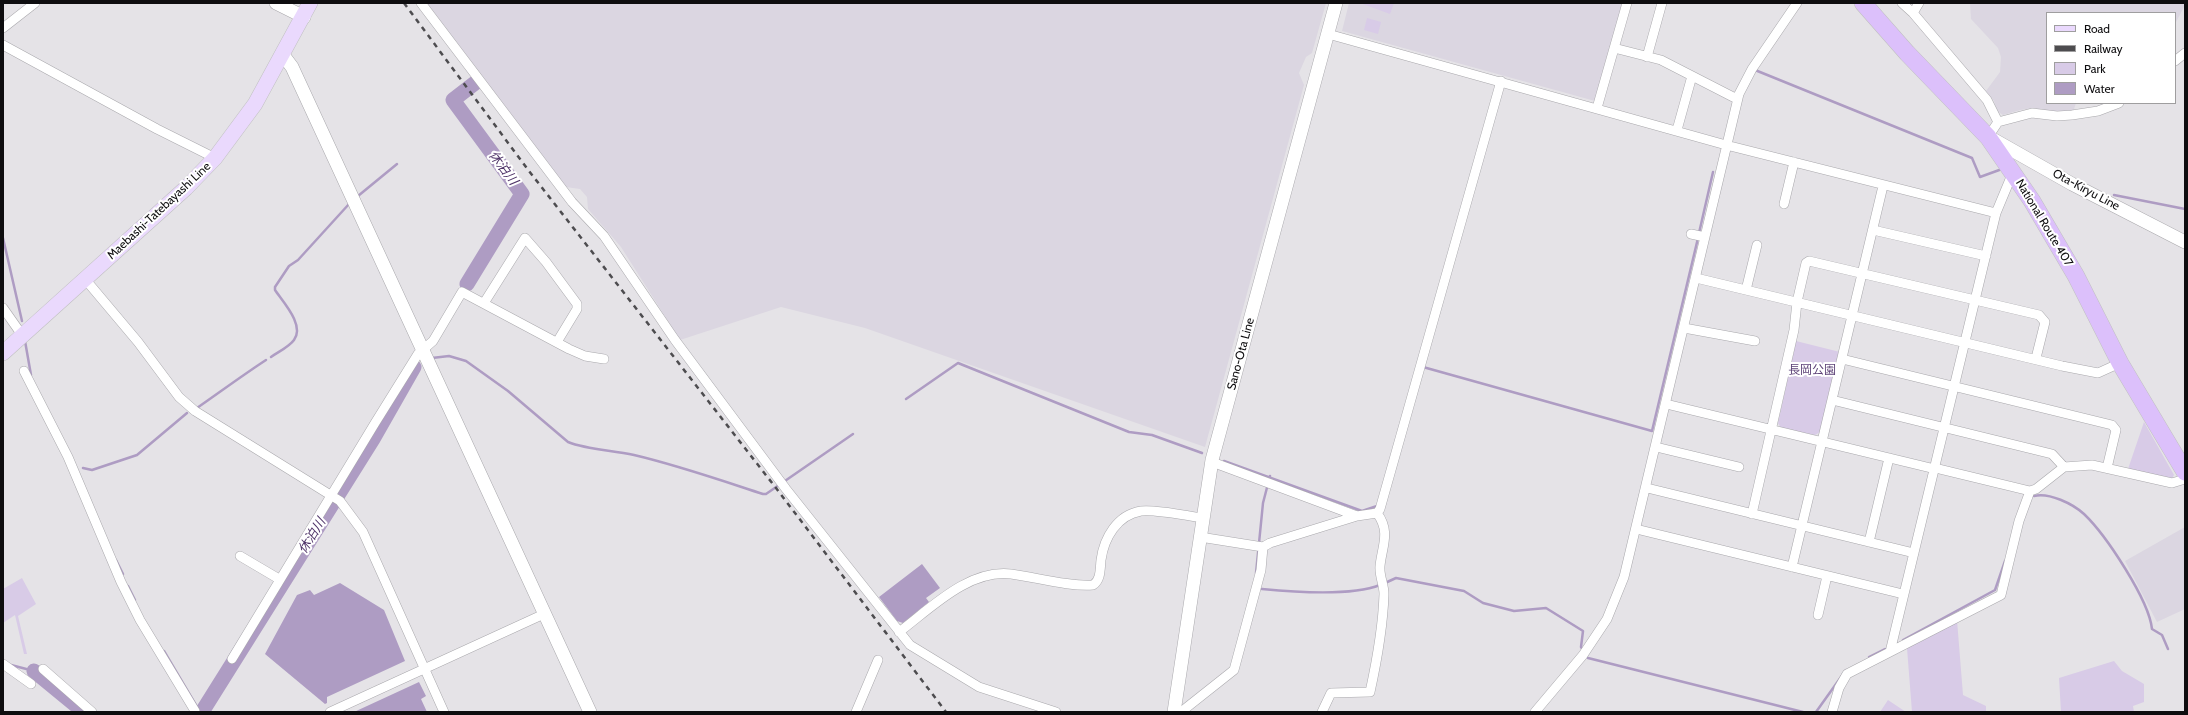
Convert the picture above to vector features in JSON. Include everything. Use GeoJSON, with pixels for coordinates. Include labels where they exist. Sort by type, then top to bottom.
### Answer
{"type":"FeatureCollection","features":[{"type":"Feature","properties":{"kind":"highway","name":"National Route 407"},"geometry":{"type":"LineString","coordinates":[[1863,3],[1912,58],[1988,137],[2015,175],[2076,276],[2120,363],[2185,472]]}},
{"type":"Feature","properties":{"kind":"main road"},"geometry":{"type":"LineString","coordinates":[[276,3],[304,17]]}},
{"type":"Feature","properties":{"kind":"main road","name":"Maebashi-Tatebayashi Line"},"geometry":{"type":"LineString","coordinates":[[3,353],[186,188],[215,158],[255,104],[304,17],[310,3]]}},
{"type":"Feature","properties":{"kind":"main road","name":"Sano-Ota Line"},"geometry":{"type":"LineString","coordinates":[[1174,712],[1212,462],[1336,3]]}},
{"type":"Feature","properties":{"kind":"main road"},"geometry":{"type":"LineString","coordinates":[[283,54],[292,67],[590,712]]}},
{"type":"Feature","properties":{"kind":"main road","name":"Ota-Kiryu Line"},"geometry":{"type":"LineString","coordinates":[[1988,137],[2072,184],[2185,242]]}},
{"type":"Feature","properties":{"kind":"street"},"geometry":{"type":"LineString","coordinates":[[3,28],[36,3]]}},
{"type":"Feature","properties":{"kind":"street"},"geometry":{"type":"LineString","coordinates":[[421,3],[572,202],[604,236],[675,340],[749,440],[910,645],[979,687],[1056,712]]}},
{"type":"Feature","properties":{"kind":"street"},"geometry":{"type":"LineString","coordinates":[[1597,108],[1627,3]]}},
{"type":"Feature","properties":{"kind":"street"},"geometry":{"type":"LineString","coordinates":[[1647,57],[1662,3]]}},
{"type":"Feature","properties":{"kind":"street"},"geometry":{"type":"LineString","coordinates":[[1535,712],[1583,656],[1607,619],[1624,577],[1647,488],[1726,145],[1738,99],[1752,69],[1797,3]]}},
{"type":"Feature","properties":{"kind":"street"},"geometry":{"type":"LineString","coordinates":[[1902,3],[1913,13],[1987,100],[1998,122]]}},
{"type":"Feature","properties":{"kind":"street"},"geometry":{"type":"LineString","coordinates":[[1913,13],[1919,3]]}},
{"type":"Feature","properties":{"kind":"street"},"geometry":{"type":"LineString","coordinates":[[1328,34],[1677,130],[1726,145],[1883,186],[1996,213]]}},
{"type":"Feature","properties":{"kind":"street"},"geometry":{"type":"LineString","coordinates":[[3,45],[144,122],[215,158]]}},
{"type":"Feature","properties":{"kind":"street"},"geometry":{"type":"LineString","coordinates":[[1614,48],[1661,60],[1738,99]]}},
{"type":"Feature","properties":{"kind":"street"},"geometry":{"type":"LineString","coordinates":[[2176,60],[2185,53]]}},
{"type":"Feature","properties":{"kind":"street"},"geometry":{"type":"LineString","coordinates":[[1677,130],[1692,76]]}},
{"type":"Feature","properties":{"kind":"street"},"geometry":{"type":"LineString","coordinates":[[1200,537],[1260,546],[1357,516],[1377,513],[1380,509],[1501,81]]}},
{"type":"Feature","properties":{"kind":"street"},"geometry":{"type":"LineString","coordinates":[[1988,137],[1998,122],[2032,113],[2057,116],[2072,115],[2098,111],[2116,104]]}},
{"type":"Feature","properties":{"kind":"street"},"geometry":{"type":"LineString","coordinates":[[1784,204],[1794,162]]}},
{"type":"Feature","properties":{"kind":"street"},"geometry":{"type":"LineString","coordinates":[[1890,652],[1996,213],[2011,177],[2015,175]]}},
{"type":"Feature","properties":{"kind":"street"},"geometry":{"type":"LineString","coordinates":[[1792,567],[1883,186]]}},
{"type":"Feature","properties":{"kind":"street"},"geometry":{"type":"LineString","coordinates":[[1873,230],[1986,256]]}},
{"type":"Feature","properties":{"kind":"street"},"geometry":{"type":"LineString","coordinates":[[1691,234],[1705,237]]}},
{"type":"Feature","properties":{"kind":"street"},"geometry":{"type":"LineString","coordinates":[[484,303],[525,238],[538,252],[577,304],[577,308],[557,342]]}},
{"type":"Feature","properties":{"kind":"street"},"geometry":{"type":"LineString","coordinates":[[1746,290],[1757,245]]}},
{"type":"Feature","properties":{"kind":"street"},"geometry":{"type":"LineString","coordinates":[[1752,514],[1794,330],[1797,302],[1806,264],[1809,261],[2039,315],[2044,318],[2045,322],[2036,358]]}},
{"type":"Feature","properties":{"kind":"street"},"geometry":{"type":"LineString","coordinates":[[1696,278],[2036,358],[2062,366],[2098,372],[2120,363]]}},
{"type":"Feature","properties":{"kind":"street"},"geometry":{"type":"LineString","coordinates":[[85,279],[138,342],[159,372],[184,402],[334,497],[363,532],[444,712]]}},
{"type":"Feature","properties":{"kind":"street"},"geometry":{"type":"LineString","coordinates":[[232,659],[279,579],[334,497],[423,349],[432,341],[462,292],[585,356],[604,359]]}},
{"type":"Feature","properties":{"kind":"street"},"geometry":{"type":"LineString","coordinates":[[3,308],[22,335]]}},
{"type":"Feature","properties":{"kind":"street"},"geometry":{"type":"LineString","coordinates":[[1684,328],[1755,341]]}},
{"type":"Feature","properties":{"kind":"street"},"geometry":{"type":"LineString","coordinates":[[1842,360],[2112,425],[2116,430],[2107,468]]}},
{"type":"Feature","properties":{"kind":"street"},"geometry":{"type":"LineString","coordinates":[[24,372],[68,457],[137,614],[195,711]]}},
{"type":"Feature","properties":{"kind":"street"},"geometry":{"type":"LineString","coordinates":[[1832,400],[2052,454],[2064,467]]}},
{"type":"Feature","properties":{"kind":"street"},"geometry":{"type":"LineString","coordinates":[[1666,404],[2030,491],[2036,489],[2064,467],[2092,465],[2172,484],[2185,479]]}},
{"type":"Feature","properties":{"kind":"street"},"geometry":{"type":"LineString","coordinates":[[1656,447],[1739,467]]}},
{"type":"Feature","properties":{"kind":"street"},"geometry":{"type":"LineString","coordinates":[[1869,542],[1889,458]]}},
{"type":"Feature","properties":{"kind":"street"},"geometry":{"type":"LineString","coordinates":[[1212,462],[1357,516]]}},
{"type":"Feature","properties":{"kind":"street"},"geometry":{"type":"LineString","coordinates":[[1647,488],[1914,553]]}},
{"type":"Feature","properties":{"kind":"street"},"geometry":{"type":"LineString","coordinates":[[1832,712],[1838,688],[1847,674],[2000,595],[2019,521],[2030,491]]}},
{"type":"Feature","properties":{"kind":"street"},"geometry":{"type":"LineString","coordinates":[[899,632],[955,589],[985,576],[1008,574],[1093,585],[1099,578],[1104,544],[1115,527],[1131,515],[1142,511],[1203,518]]}},
{"type":"Feature","properties":{"kind":"street"},"geometry":{"type":"LineString","coordinates":[[1322,712],[1331,693],[1370,692],[1382,623],[1384,592],[1380,566],[1385,545],[1383,522],[1377,513]]}},
{"type":"Feature","properties":{"kind":"street"},"geometry":{"type":"LineString","coordinates":[[1636,529],[1903,594]]}},
{"type":"Feature","properties":{"kind":"street"},"geometry":{"type":"LineString","coordinates":[[1181,712],[1234,670],[1261,570],[1260,546]]}},
{"type":"Feature","properties":{"kind":"street"},"geometry":{"type":"LineString","coordinates":[[240,556],[279,579]]}},
{"type":"Feature","properties":{"kind":"street"},"geometry":{"type":"LineString","coordinates":[[1818,615],[1827,576]]}},
{"type":"Feature","properties":{"kind":"street"},"geometry":{"type":"LineString","coordinates":[[330,712],[425,670],[544,614]]}},
{"type":"Feature","properties":{"kind":"street"},"geometry":{"type":"LineString","coordinates":[[856,712],[878,660]]}},
{"type":"Feature","properties":{"kind":"street"},"geometry":{"type":"LineString","coordinates":[[3,664],[31,684]]}},
{"type":"Feature","properties":{"kind":"street"},"geometry":{"type":"LineString","coordinates":[[43,668],[92,712]]}},
{"type":"Feature","properties":{"kind":"shaded area"},"geometry":{"type":"Polygon","coordinates":[[[427,3],[1326,3],[1312,53],[1306,57],[1299,73],[1304,85],[1205,447],[865,328],[781,307],[680,340],[621,247],[588,209],[587,197],[580,189],[566,187],[427,3]]]}},
{"type":"Feature","properties":{"kind":"shaded area"},"geometry":{"type":"Polygon","coordinates":[[[1349,3],[1623,3],[1595,101],[1342,31],[1349,3]]]}},
{"type":"Feature","properties":{"kind":"shaded area"},"geometry":{"type":"Polygon","coordinates":[[[1970,3],[2185,3],[2176,22],[2176,12],[2046,12],[2046,104],[2076,104],[2072,115],[2033,108],[2003,115],[1997,111],[1994,101],[1986,91],[2000,72],[2001,57],[1998,48],[1971,19],[1970,3]]]}},
{"type":"Feature","properties":{"kind":"shaded area"},"geometry":{"type":"Polygon","coordinates":[[[2185,527],[2185,609],[2157,622],[2125,561],[2185,527]]]}},
{"type":"Feature","properties":{"kind":"green space"},"geometry":{"type":"Polygon","coordinates":[[[1360,3],[1394,3],[1390,14],[1360,3]]]}},
{"type":"Feature","properties":{"kind":"green space"},"geometry":{"type":"Polygon","coordinates":[[[1367,18],[1381,22],[1378,34],[1364,30],[1367,18]]]}},
{"type":"Feature","properties":{"kind":"green space","name":"長岡公園"},"geometry":{"type":"Polygon","coordinates":[[[1796,341],[1840,352],[1820,432],[1815,435],[1781,428],[1778,423],[1796,341]]]}},
{"type":"Feature","properties":{"kind":"green space"},"geometry":{"type":"Polygon","coordinates":[[[2144,422],[2174,475],[2172,478],[2128,469],[2144,422]]]}},
{"type":"Feature","properties":{"kind":"green space"},"geometry":{"type":"Polygon","coordinates":[[[22,578],[36,604],[18,616],[27,654],[24,654],[15,615],[3,623],[3,589],[22,578]]]}},
{"type":"Feature","properties":{"kind":"green space"},"geometry":{"type":"Polygon","coordinates":[[[1957,620],[1963,695],[1986,706],[1986,712],[1912,712],[1907,648],[1957,620]]]}},
{"type":"Feature","properties":{"kind":"green space"},"geometry":{"type":"Polygon","coordinates":[[[2114,661],[2122,671],[2144,684],[2144,702],[2133,706],[2134,712],[2061,712],[2059,678],[2114,661]]]}},
{"type":"Feature","properties":{"kind":"green space"},"geometry":{"type":"Polygon","coordinates":[[[1888,700],[1906,712],[1880,712],[1888,700]]]}},
{"type":"Feature","properties":{"kind":"water"},"geometry":{"type":"Polygon","coordinates":[[[922,564],[940,588],[926,598],[929,602],[903,623],[897,621],[879,597],[922,564]]]}},
{"type":"Feature","properties":{"kind":"water"},"geometry":{"type":"Polygon","coordinates":[[[340,583],[384,610],[405,661],[327,697],[327,703],[325,704],[265,654],[297,595],[310,590],[314,595],[340,583]]]}},
{"type":"Feature","properties":{"kind":"water"},"geometry":{"type":"Polygon","coordinates":[[[419,682],[426,696],[421,699],[427,712],[354,712],[419,682]]]}},
{"type":"Feature","properties":{"kind":"waterway"},"geometry":{"type":"LineString","coordinates":[[1755,70],[1972,158],[1980,177],[2002,169]]}},
{"type":"Feature","properties":{"kind":"waterway","name":"休泊川"},"geometry":{"type":"LineString","coordinates":[[467,284],[522,194],[453,100],[475,83]]}},
{"type":"Feature","properties":{"kind":"waterway"},"geometry":{"type":"LineString","coordinates":[[358,196],[397,164]]}},
{"type":"Feature","properties":{"kind":"waterway"},"geometry":{"type":"LineString","coordinates":[[1699,233],[1713,172]]}},
{"type":"Feature","properties":{"kind":"waterway"},"geometry":{"type":"LineString","coordinates":[[2114,195],[2185,209]]}},
{"type":"Feature","properties":{"kind":"waterway"},"geometry":{"type":"LineString","coordinates":[[271,357],[289,345],[297,334],[297,328],[292,314],[275,290],[275,287],[289,266],[298,260],[349,204]]}},
{"type":"Feature","properties":{"kind":"waterway"},"geometry":{"type":"LineString","coordinates":[[3,238],[22,321]]}},
{"type":"Feature","properties":{"kind":"waterway"},"geometry":{"type":"LineString","coordinates":[[1423,367],[1652,431],[1698,238]]}},
{"type":"Feature","properties":{"kind":"waterway"},"geometry":{"type":"LineString","coordinates":[[25,341],[31,375]]}},
{"type":"Feature","properties":{"kind":"waterway"},"geometry":{"type":"LineString","coordinates":[[432,358],[449,356],[466,361],[508,391],[568,442],[584,447],[626,453],[650,459],[763,494],[766,494],[853,434]]}},
{"type":"Feature","properties":{"kind":"waterway"},"geometry":{"type":"LineString","coordinates":[[197,408],[266,360]]}},
{"type":"Feature","properties":{"kind":"waterway"},"geometry":{"type":"LineString","coordinates":[[906,399],[958,363],[1129,432],[1152,435],[1202,453]]}},
{"type":"Feature","properties":{"kind":"waterway","name":"休泊川"},"geometry":{"type":"LineString","coordinates":[[202,712],[373,439],[414,367]]}},
{"type":"Feature","properties":{"kind":"waterway"},"geometry":{"type":"LineString","coordinates":[[83,468],[92,470],[137,455],[187,413]]}},
{"type":"Feature","properties":{"kind":"waterway"},"geometry":{"type":"LineString","coordinates":[[1224,461],[1362,511],[1377,506]]}},
{"type":"Feature","properties":{"kind":"waterway"},"geometry":{"type":"LineString","coordinates":[[1256,573],[1263,503],[1270,476]]}},
{"type":"Feature","properties":{"kind":"waterway"},"geometry":{"type":"LineString","coordinates":[[2034,496],[2040,495],[2054,497],[2067,503],[2084,514],[2093,524],[2125,568],[2143,602],[2152,629],[2162,635],[2168,649]]}},
{"type":"Feature","properties":{"kind":"waterway"},"geometry":{"type":"LineString","coordinates":[[116,560],[123,574]]}},
{"type":"Feature","properties":{"kind":"waterway"},"geometry":{"type":"LineString","coordinates":[[1903,640],[1995,590],[2005,561]]}},
{"type":"Feature","properties":{"kind":"waterway"},"geometry":{"type":"LineString","coordinates":[[1385,583],[1396,578],[1464,591],[1483,603],[1514,611],[1546,608],[1583,631],[1581,647],[1583,650]]}},
{"type":"Feature","properties":{"kind":"waterway"},"geometry":{"type":"LineString","coordinates":[[1262,589],[1306,592],[1339,592],[1354,591],[1380,585]]}},
{"type":"Feature","properties":{"kind":"waterway"},"geometry":{"type":"LineString","coordinates":[[128,586],[135,600]]}},
{"type":"Feature","properties":{"kind":"waterway"},"geometry":{"type":"LineString","coordinates":[[1869,657],[1885,649]]}},
{"type":"Feature","properties":{"kind":"waterway"},"geometry":{"type":"LineString","coordinates":[[164,651],[200,712]]}},
{"type":"Feature","properties":{"kind":"waterway"},"geometry":{"type":"LineString","coordinates":[[1588,658],[1803,712]]}},
{"type":"Feature","properties":{"kind":"waterway"},"geometry":{"type":"LineString","coordinates":[[11,665],[34,671]]}},
{"type":"Feature","properties":{"kind":"waterway"},"geometry":{"type":"LineString","coordinates":[[1816,712],[1846,670]]}},
{"type":"Feature","properties":{"kind":"waterway"},"geometry":{"type":"LineString","coordinates":[[34,671],[84,712]]}},
{"type":"Feature","properties":{"kind":"railway"},"geometry":{"type":"LineString","coordinates":[[404,3],[529,171],[776,488],[946,712]]}}]}
